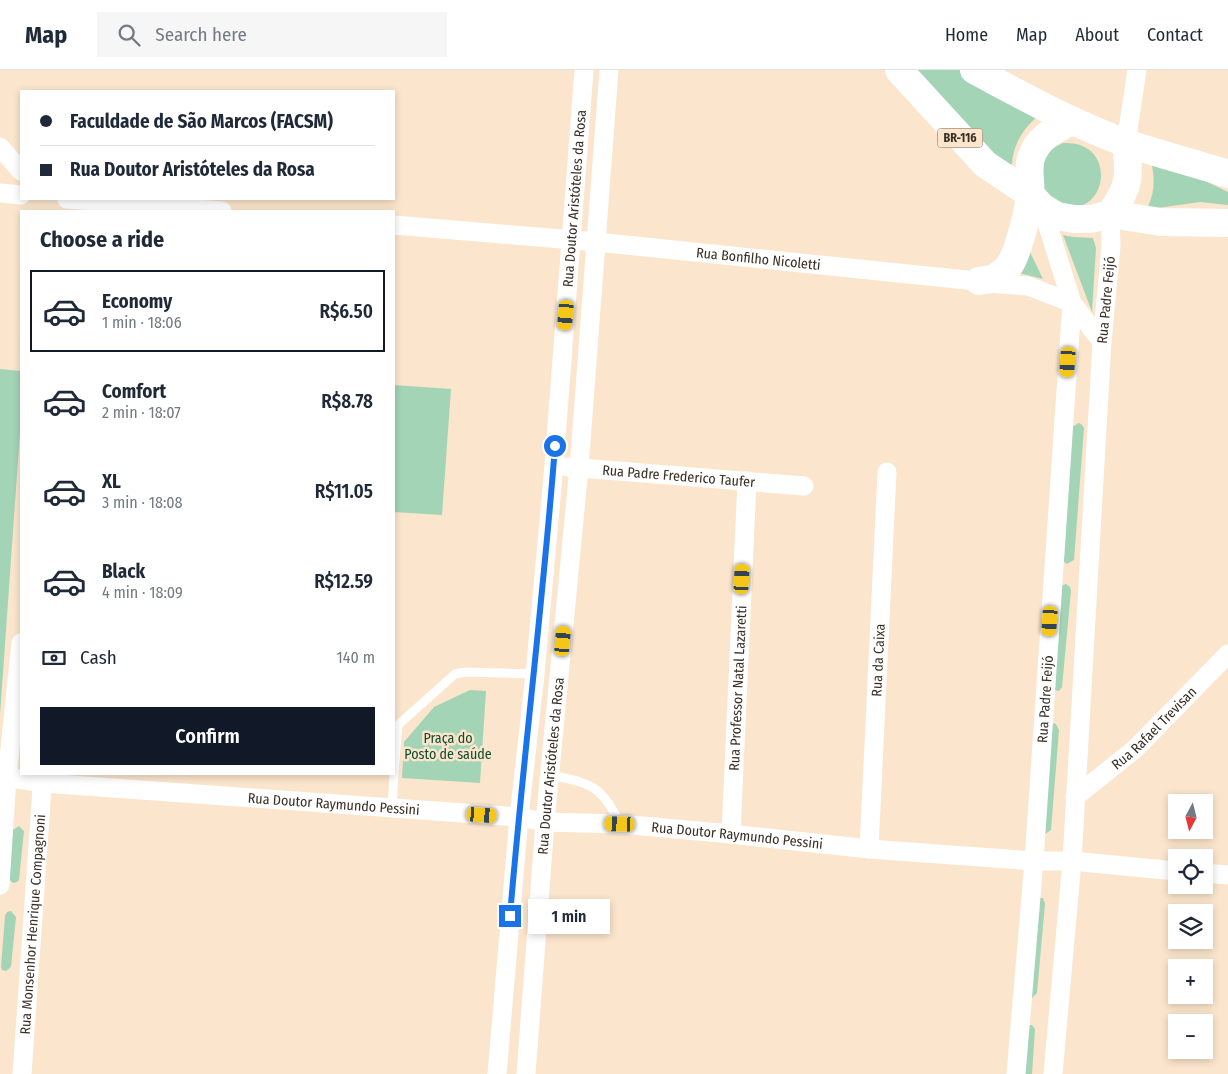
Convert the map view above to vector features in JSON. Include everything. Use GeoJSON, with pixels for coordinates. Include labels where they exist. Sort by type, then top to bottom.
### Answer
{"type":"FeatureCollection","features":[{"type":"Feature","properties":{"kind":"main road","name":"BR-116"},"geometry":{"type":"LineString","coordinates":[[899,70],[985,164],[1057,216],[1091,219],[1110,214],[1161,222],[1228,223]]}},
{"type":"Feature","properties":{"kind":"main road"},"geometry":{"type":"LineString","coordinates":[[974,70],[1072,120],[1126,143],[1228,174]]}},
{"type":"Feature","properties":{"kind":"main road"},"geometry":{"type":"LineString","coordinates":[[979,281],[995,278],[1008,267],[1036,201],[1029,176],[1030,159],[1039,143],[1052,131],[1072,120]]}},
{"type":"Feature","properties":{"kind":"main road"},"geometry":{"type":"LineString","coordinates":[[1110,214],[1122,198],[1128,183],[1129,165],[1126,143]]}},
{"type":"Feature","properties":{"kind":"street","name":"Rua Doutor Aristóteles da Rosa"},"geometry":{"type":"LineString","coordinates":[[497,1074],[519,817],[535,674],[554,465],[584,70]]}},
{"type":"Feature","properties":{"kind":"street","name":"Rua Doutor Aristóteles da Rosa"},"geometry":{"type":"LineString","coordinates":[[526,1074],[545,822],[579,468],[609,70]]}},
{"type":"Feature","properties":{"kind":"street"},"geometry":{"type":"LineString","coordinates":[[1126,143],[1137,70]]}},
{"type":"Feature","properties":{"kind":"street"},"geometry":{"type":"LineString","coordinates":[[0,147],[20,170]]}},
{"type":"Feature","properties":{"kind":"street"},"geometry":{"type":"LineString","coordinates":[[0,193],[20,195]]}},
{"type":"Feature","properties":{"kind":"street"},"geometry":{"type":"LineString","coordinates":[[71,200],[93,206],[196,210]]}},
{"type":"Feature","properties":{"kind":"street","name":"Rua Padre Feijó"},"geometry":{"type":"LineString","coordinates":[[1016,1074],[1034,860],[1072,302],[1036,201]]}},
{"type":"Feature","properties":{"kind":"street","name":"Rua Padre Feijó"},"geometry":{"type":"LineString","coordinates":[[1053,1074],[1072,861],[1102,342],[1112,246],[1110,214]]}},
{"type":"Feature","properties":{"kind":"street","name":"Rua Bonfilho Nicoletti"},"geometry":{"type":"LineString","coordinates":[[395,225],[597,242],[1028,286],[1072,302]]}},
{"type":"Feature","properties":{"kind":"street"},"geometry":{"type":"LineString","coordinates":[[1072,302],[1102,342]]}},
{"type":"Feature","properties":{"kind":"street","name":"Rua Padre Frederico Taufer"},"geometry":{"type":"LineString","coordinates":[[554,465],[804,486]]}},
{"type":"Feature","properties":{"kind":"street","name":"Rua da Caixa"},"geometry":{"type":"LineString","coordinates":[[869,849],[887,472]]}},
{"type":"Feature","properties":{"kind":"street","name":"Rua Professor Natal Lazaretti"},"geometry":{"type":"LineString","coordinates":[[731,834],[746,481]]}},
{"type":"Feature","properties":{"kind":"street"},"geometry":{"type":"LineString","coordinates":[[0,885],[4,776],[20,651]]}},
{"type":"Feature","properties":{"kind":"street","name":"Rua Rafael Trevisan"},"geometry":{"type":"LineString","coordinates":[[1075,797],[1134,749],[1228,654]]}},
{"type":"Feature","properties":{"kind":"street","name":"Rua Doutor Raymundo Pessini"},"geometry":{"type":"LineString","coordinates":[[4,776],[519,817],[545,822],[620,824],[869,849],[1072,861],[1168,870]]}},
{"type":"Feature","properties":{"kind":"street","name":"Rua Monsenhor Henrique Compagnoni"},"geometry":{"type":"LineString","coordinates":[[22,1074],[43,778]]}},
{"type":"Feature","properties":{"kind":"street"},"geometry":{"type":"LineString","coordinates":[[1213,874],[1228,875]]}},
{"type":"Feature","properties":{"kind":"lane"},"geometry":{"type":"LineString","coordinates":[[395,762],[398,725],[455,674],[471,672],[535,674]]}},
{"type":"Feature","properties":{"kind":"lane"},"geometry":{"type":"LineString","coordinates":[[392,808],[394,775]]}},
{"type":"Feature","properties":{"kind":"lane"},"geometry":{"type":"LineString","coordinates":[[550,775],[592,786],[603,794],[620,824]]}},
{"type":"Feature","properties":{"kind":"green space"},"geometry":{"type":"Polygon","coordinates":[[[914,70],[960,70],[1037,117],[1020,138],[1014,150],[1012,164],[1008,165],[993,154],[914,70]]]}},
{"type":"Feature","properties":{"kind":"green space"},"geometry":{"type":"Polygon","coordinates":[[[1063,143],[1080,145],[1092,152],[1099,163],[1101,175],[1099,187],[1093,198],[1083,205],[1070,207],[1045,196],[1040,163],[1049,150],[1063,143]]]}},
{"type":"Feature","properties":{"kind":"green space"},"geometry":{"type":"Polygon","coordinates":[[[1156,161],[1166,162],[1228,192],[1228,205],[1200,202],[1150,209],[1148,207],[1152,197],[1154,182],[1152,166],[1156,161]]]}},
{"type":"Feature","properties":{"kind":"green space"},"geometry":{"type":"Polygon","coordinates":[[[1063,235],[1093,238],[1096,248],[1092,312],[1063,235]]]}},
{"type":"Feature","properties":{"kind":"green space"},"geometry":{"type":"Polygon","coordinates":[[[1028,248],[1043,279],[1019,273],[1028,248]]]}},
{"type":"Feature","properties":{"kind":"green space"},"geometry":{"type":"Polygon","coordinates":[[[0,369],[20,371],[20,432],[0,715],[0,369]]]}},
{"type":"Feature","properties":{"kind":"green space"},"geometry":{"type":"Polygon","coordinates":[[[395,385],[451,389],[442,515],[395,512],[395,385]]]}},
{"type":"Feature","properties":{"kind":"green space"},"geometry":{"type":"Polygon","coordinates":[[[1079,423],[1084,428],[1074,560],[1067,564],[1063,561],[1072,427],[1079,423]]]}},
{"type":"Feature","properties":{"kind":"green space"},"geometry":{"type":"Polygon","coordinates":[[[1066,584],[1070,587],[1071,591],[1062,687],[1059,691],[1054,690],[1061,586],[1066,584]]]}},
{"type":"Feature","properties":{"kind":"green space","name":"Praça do Posto de saúde"},"geometry":{"type":"Polygon","coordinates":[[[470,690],[486,691],[480,783],[402,778],[404,742],[434,707],[470,690]]]}},
{"type":"Feature","properties":{"kind":"green space"},"geometry":{"type":"Polygon","coordinates":[[[1052,723],[1056,724],[1059,730],[1051,830],[1045,834],[1043,833],[1052,723]]]}},
{"type":"Feature","properties":{"kind":"green space"},"geometry":{"type":"Polygon","coordinates":[[[19,826],[24,831],[19,880],[13,883],[8,878],[13,830],[19,826]]]}},
{"type":"Feature","properties":{"kind":"green space"},"geometry":{"type":"Polygon","coordinates":[[[1039,898],[1043,898],[1045,904],[1037,993],[1032,998],[1030,997],[1039,898]]]}},
{"type":"Feature","properties":{"kind":"green space"},"geometry":{"type":"Polygon","coordinates":[[[11,911],[16,917],[11,967],[6,971],[2,970],[1,967],[5,916],[7,912],[11,911]]]}},
{"type":"Feature","properties":{"kind":"green space"},"geometry":{"type":"Polygon","coordinates":[[[1029,1025],[1032,1025],[1035,1029],[1032,1074],[1023,1074],[1029,1025]]]}},
{"type":"Feature","properties":{"kind":"route"},"geometry":{"type":"LineString","coordinates":[[510,916],[535,674],[555,446]]}}]}
